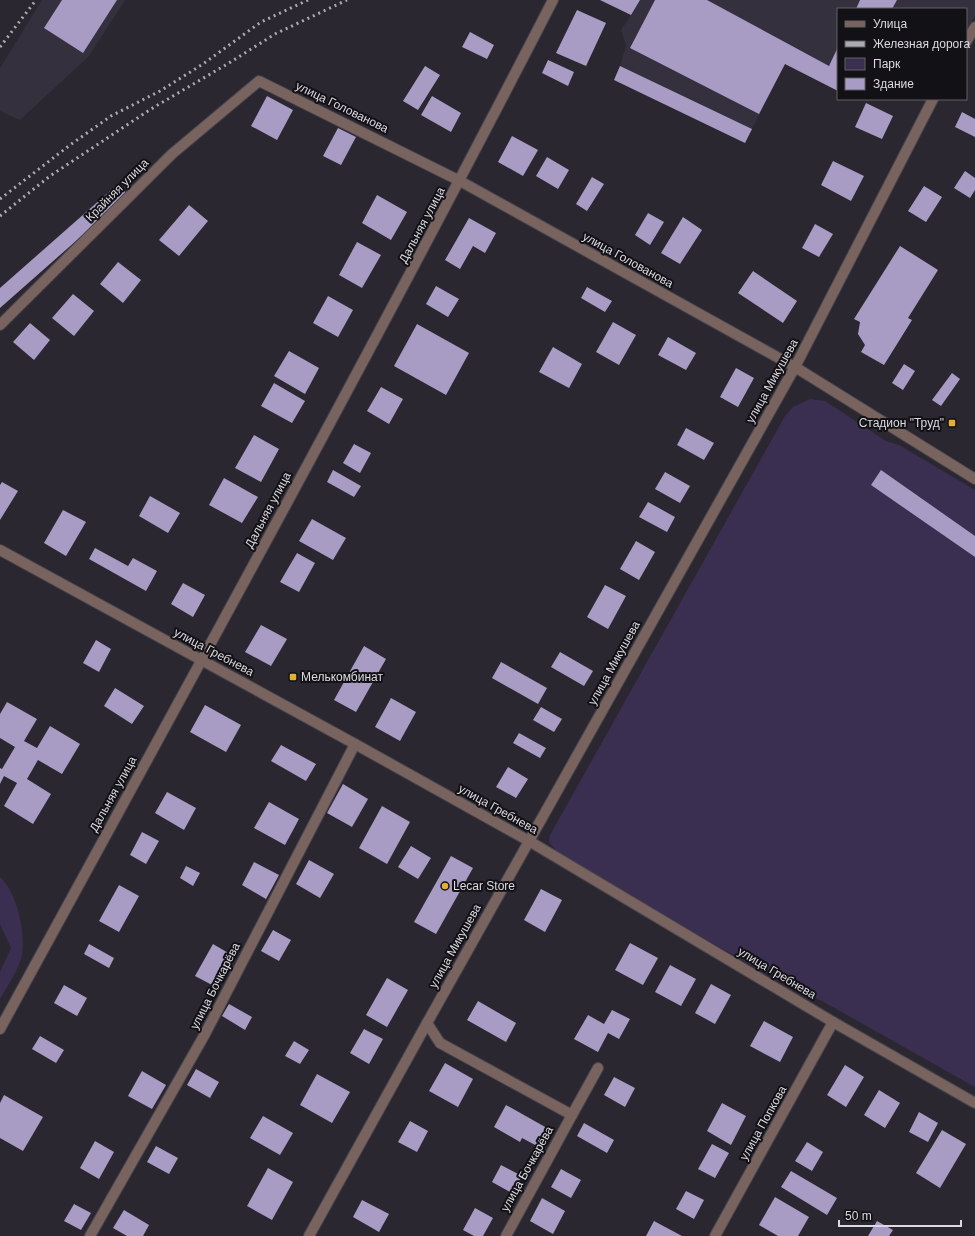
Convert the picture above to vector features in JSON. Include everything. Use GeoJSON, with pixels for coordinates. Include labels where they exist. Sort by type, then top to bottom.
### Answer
{"type":"FeatureCollection","features":[{"type":"Feature","properties":{"kind":"street","name":"Дальняя улица"},"geometry":{"type":"LineString","coordinates":[[0,1029],[202,660],[460,181],[553,0]]}},
{"type":"Feature","properties":{"kind":"street"},"geometry":{"type":"LineString","coordinates":[[967,40],[975,27]]}},
{"type":"Feature","properties":{"kind":"street","name":"улица Голованова"},"geometry":{"type":"LineString","coordinates":[[260,81],[460,181],[795,367],[975,479]]}},
{"type":"Feature","properties":{"kind":"street","name":"Крайняя улица"},"geometry":{"type":"LineString","coordinates":[[0,325],[172,154],[260,81]]}},
{"type":"Feature","properties":{"kind":"street","name":"улица Микушева"},"geometry":{"type":"LineString","coordinates":[[309,1236],[795,367],[932,100]]}},
{"type":"Feature","properties":{"kind":"street","name":"улица Гребнева"},"geometry":{"type":"LineString","coordinates":[[0,550],[529,841],[833,1022],[975,1103]]}},
{"type":"Feature","properties":{"kind":"street","name":"улица Бочкарёва"},"geometry":{"type":"LineString","coordinates":[[90,1236],[205,1034],[355,744]]}},
{"type":"Feature","properties":{"kind":"street","name":"улица Попкова"},"geometry":{"type":"LineString","coordinates":[[715,1236],[833,1022]]}},
{"type":"Feature","properties":{"kind":"street"},"geometry":{"type":"LineString","coordinates":[[427,1023],[440,1043],[572,1116]]}},
{"type":"Feature","properties":{"kind":"street","name":"улица Бочкарёва"},"geometry":{"type":"LineString","coordinates":[[506,1236],[598,1068]]}},
{"type":"Feature","properties":{"kind":"shaded area"},"geometry":{"type":"Polygon","coordinates":[[[42,0],[125,0],[89,56],[20,120],[0,111],[0,68],[42,0]]]}},
{"type":"Feature","properties":{"kind":"shaded area"},"geometry":{"type":"Polygon","coordinates":[[[600,0],[975,0],[975,16],[967,30],[967,8],[837,8],[837,90],[785,64],[745,143],[614,80],[626,46],[621,30],[631,15],[600,0]]]}},
{"type":"Feature","properties":{"kind":"green space"},"geometry":{"type":"Polygon","coordinates":[[[810,399],[825,401],[886,441],[899,445],[975,490],[975,1087],[822,1001],[751,965],[561,856],[549,842],[550,835],[785,416],[793,407],[810,399]]]}},
{"type":"Feature","properties":{"kind":"green space"},"geometry":{"type":"Polygon","coordinates":[[[0,877],[11,893],[19,914],[23,936],[23,946],[22,955],[18,966],[0,999],[0,972],[11,948],[0,924],[0,877]]]}},
{"type":"Feature","properties":{"kind":"building"},"geometry":{"type":"Polygon","coordinates":[[[62,0],[117,0],[83,53],[44,28],[62,0]]]}},
{"type":"Feature","properties":{"kind":"building"},"geometry":{"type":"Polygon","coordinates":[[[600,0],[640,0],[631,15],[600,0]]]}},
{"type":"Feature","properties":{"kind":"building"},"geometry":{"type":"Polygon","coordinates":[[[655,0],[707,0],[829,66],[837,49],[837,90],[785,64],[759,114],[630,48],[655,0]]]}},
{"type":"Feature","properties":{"kind":"building"},"geometry":{"type":"Polygon","coordinates":[[[860,0],[897,0],[893,8],[856,8],[860,0]]]}},
{"type":"Feature","properties":{"kind":"building"},"geometry":{"type":"Polygon","coordinates":[[[577,10],[606,23],[586,66],[556,53],[577,10]]]}},
{"type":"Feature","properties":{"kind":"building"},"geometry":{"type":"Polygon","coordinates":[[[470,32],[494,45],[487,59],[462,47],[470,32]]]}},
{"type":"Feature","properties":{"kind":"building"},"geometry":{"type":"Polygon","coordinates":[[[548,60],[574,72],[568,86],[542,73],[548,60]]]}},
{"type":"Feature","properties":{"kind":"building"},"geometry":{"type":"Polygon","coordinates":[[[425,66],[440,75],[418,110],[403,101],[425,66]]]}},
{"type":"Feature","properties":{"kind":"building"},"geometry":{"type":"Polygon","coordinates":[[[620,66],[752,129],[745,143],[614,80],[620,66]]]}},
{"type":"Feature","properties":{"kind":"building"},"geometry":{"type":"Polygon","coordinates":[[[267,96],[293,110],[277,140],[251,126],[267,96]]]}},
{"type":"Feature","properties":{"kind":"building"},"geometry":{"type":"Polygon","coordinates":[[[432,96],[461,113],[451,132],[421,115],[432,96]]]}},
{"type":"Feature","properties":{"kind":"building"},"geometry":{"type":"Polygon","coordinates":[[[866,103],[893,116],[882,139],[855,127],[866,103]]]}},
{"type":"Feature","properties":{"kind":"building"},"geometry":{"type":"Polygon","coordinates":[[[962,112],[975,119],[975,137],[955,127],[962,112]]]}},
{"type":"Feature","properties":{"kind":"building"},"geometry":{"type":"Polygon","coordinates":[[[338,128],[356,137],[341,165],[323,156],[338,128]]]}},
{"type":"Feature","properties":{"kind":"building"},"geometry":{"type":"Polygon","coordinates":[[[512,136],[538,150],[523,176],[498,162],[512,136]]]}},
{"type":"Feature","properties":{"kind":"building"},"geometry":{"type":"Polygon","coordinates":[[[547,157],[569,170],[558,189],[536,176],[547,157]]]}},
{"type":"Feature","properties":{"kind":"building"},"geometry":{"type":"Polygon","coordinates":[[[833,161],[864,176],[851,201],[821,185],[833,161]]]}},
{"type":"Feature","properties":{"kind":"building"},"geometry":{"type":"Polygon","coordinates":[[[965,171],[975,178],[975,190],[970,198],[954,188],[965,171]]]}},
{"type":"Feature","properties":{"kind":"building"},"geometry":{"type":"Polygon","coordinates":[[[592,177],[604,184],[587,211],[576,204],[592,177]]]}},
{"type":"Feature","properties":{"kind":"building"},"geometry":{"type":"Polygon","coordinates":[[[118,184],[128,195],[0,308],[0,288],[118,184]]]}},
{"type":"Feature","properties":{"kind":"building"},"geometry":{"type":"Polygon","coordinates":[[[924,186],[942,197],[926,222],[908,211],[924,186]]]}},
{"type":"Feature","properties":{"kind":"building"},"geometry":{"type":"Polygon","coordinates":[[[377,195],[407,212],[391,240],[362,223],[377,195]]]}},
{"type":"Feature","properties":{"kind":"building"},"geometry":{"type":"Polygon","coordinates":[[[189,205],[208,221],[179,256],[159,240],[189,205]]]}},
{"type":"Feature","properties":{"kind":"building"},"geometry":{"type":"Polygon","coordinates":[[[648,213],[664,222],[650,245],[635,235],[648,213]]]}},
{"type":"Feature","properties":{"kind":"building"},"geometry":{"type":"Polygon","coordinates":[[[683,217],[702,230],[680,264],[661,253],[683,217]]]}},
{"type":"Feature","properties":{"kind":"building"},"geometry":{"type":"Polygon","coordinates":[[[469,218],[496,233],[485,253],[473,246],[460,269],[445,260],[469,218]]]}},
{"type":"Feature","properties":{"kind":"building"},"geometry":{"type":"Polygon","coordinates":[[[815,224],[833,234],[819,257],[802,248],[815,224]]]}},
{"type":"Feature","properties":{"kind":"building"},"geometry":{"type":"Polygon","coordinates":[[[357,242],[381,255],[362,288],[339,275],[357,242]]]}},
{"type":"Feature","properties":{"kind":"building"},"geometry":{"type":"Polygon","coordinates":[[[900,246],[938,270],[908,318],[912,320],[884,365],[861,352],[865,345],[858,334],[860,322],[854,319],[900,246]]]}},
{"type":"Feature","properties":{"kind":"building"},"geometry":{"type":"Polygon","coordinates":[[[118,262],[141,280],[123,303],[100,284],[118,262]]]}},
{"type":"Feature","properties":{"kind":"building"},"geometry":{"type":"Polygon","coordinates":[[[753,271],[797,301],[783,323],[738,293],[753,271]]]}},
{"type":"Feature","properties":{"kind":"building"},"geometry":{"type":"Polygon","coordinates":[[[436,286],[459,299],[448,317],[426,304],[436,286]]]}},
{"type":"Feature","properties":{"kind":"building"},"geometry":{"type":"Polygon","coordinates":[[[587,287],[612,301],[605,312],[581,298],[587,287]]]}},
{"type":"Feature","properties":{"kind":"building"},"geometry":{"type":"Polygon","coordinates":[[[73,294],[94,311],[74,336],[52,318],[73,294]]]}},
{"type":"Feature","properties":{"kind":"building"},"geometry":{"type":"Polygon","coordinates":[[[328,296],[353,310],[338,337],[313,323],[328,296]]]}},
{"type":"Feature","properties":{"kind":"building"},"geometry":{"type":"Polygon","coordinates":[[[613,322],[636,335],[619,365],[596,352],[613,322]]]}},
{"type":"Feature","properties":{"kind":"building"},"geometry":{"type":"Polygon","coordinates":[[[30,323],[50,340],[34,360],[13,342],[30,323]]]}},
{"type":"Feature","properties":{"kind":"building"},"geometry":{"type":"Polygon","coordinates":[[[417,324],[469,353],[446,395],[394,366],[417,324]]]}},
{"type":"Feature","properties":{"kind":"building"},"geometry":{"type":"Polygon","coordinates":[[[668,337],[696,353],[686,370],[658,355],[668,337]]]}},
{"type":"Feature","properties":{"kind":"building"},"geometry":{"type":"Polygon","coordinates":[[[553,347],[582,364],[569,388],[539,372],[553,347]]]}},
{"type":"Feature","properties":{"kind":"building"},"geometry":{"type":"Polygon","coordinates":[[[289,351],[319,368],[305,394],[274,376],[289,351]]]}},
{"type":"Feature","properties":{"kind":"building"},"geometry":{"type":"Polygon","coordinates":[[[904,364],[915,371],[903,390],[892,383],[904,364]]]}},
{"type":"Feature","properties":{"kind":"building"},"geometry":{"type":"Polygon","coordinates":[[[736,368],[754,378],[738,407],[720,397],[736,368]]]}},
{"type":"Feature","properties":{"kind":"building"},"geometry":{"type":"Polygon","coordinates":[[[952,373],[960,379],[941,406],[932,400],[952,373]]]}},
{"type":"Feature","properties":{"kind":"building"},"geometry":{"type":"Polygon","coordinates":[[[274,383],[305,401],[292,423],[261,406],[274,383]]]}},
{"type":"Feature","properties":{"kind":"building"},"geometry":{"type":"Polygon","coordinates":[[[381,387],[403,399],[389,424],[367,411],[381,387]]]}},
{"type":"Feature","properties":{"kind":"building"},"geometry":{"type":"Polygon","coordinates":[[[686,428],[714,443],[704,460],[677,445],[686,428]]]}},
{"type":"Feature","properties":{"kind":"building"},"geometry":{"type":"Polygon","coordinates":[[[254,435],[279,449],[261,482],[235,468],[254,435]]]}},
{"type":"Feature","properties":{"kind":"building"},"geometry":{"type":"Polygon","coordinates":[[[354,444],[371,453],[360,473],[343,463],[354,444]]]}},
{"type":"Feature","properties":{"kind":"building"},"geometry":{"type":"Polygon","coordinates":[[[333,470],[361,486],[354,497],[327,482],[333,470]]]}},
{"type":"Feature","properties":{"kind":"building"},"geometry":{"type":"Polygon","coordinates":[[[881,470],[975,536],[975,557],[871,485],[881,470]]]}},
{"type":"Feature","properties":{"kind":"building"},"geometry":{"type":"Polygon","coordinates":[[[665,472],[690,486],[680,503],[655,489],[665,472]]]}},
{"type":"Feature","properties":{"kind":"building"},"geometry":{"type":"Polygon","coordinates":[[[224,478],[258,497],[242,523],[209,505],[224,478]]]}},
{"type":"Feature","properties":{"kind":"building"},"geometry":{"type":"Polygon","coordinates":[[[2,482],[18,491],[0,520],[0,485],[2,482]]]}},
{"type":"Feature","properties":{"kind":"building"},"geometry":{"type":"Polygon","coordinates":[[[150,496],[180,513],[168,533],[139,516],[150,496]]]}},
{"type":"Feature","properties":{"kind":"building"},"geometry":{"type":"Polygon","coordinates":[[[648,502],[675,517],[667,532],[639,517],[648,502]]]}},
{"type":"Feature","properties":{"kind":"building"},"geometry":{"type":"Polygon","coordinates":[[[63,510],[86,522],[66,556],[44,543],[63,510]]]}},
{"type":"Feature","properties":{"kind":"building"},"geometry":{"type":"Polygon","coordinates":[[[312,519],[346,538],[333,560],[299,541],[312,519]]]}},
{"type":"Feature","properties":{"kind":"building"},"geometry":{"type":"Polygon","coordinates":[[[636,541],[655,552],[639,580],[620,569],[636,541]]]}},
{"type":"Feature","properties":{"kind":"building"},"geometry":{"type":"Polygon","coordinates":[[[95,548],[128,566],[133,558],[157,571],[146,591],[89,559],[95,548]]]}},
{"type":"Feature","properties":{"kind":"building"},"geometry":{"type":"Polygon","coordinates":[[[297,553],[315,563],[299,592],[280,582],[297,553]]]}},
{"type":"Feature","properties":{"kind":"building"},"geometry":{"type":"Polygon","coordinates":[[[183,583],[205,595],[193,617],[171,604],[183,583]]]}},
{"type":"Feature","properties":{"kind":"building"},"geometry":{"type":"Polygon","coordinates":[[[605,585],[626,596],[608,629],[587,617],[605,585]]]}},
{"type":"Feature","properties":{"kind":"building"},"geometry":{"type":"Polygon","coordinates":[[[261,625],[287,639],[271,666],[245,652],[261,625]]]}},
{"type":"Feature","properties":{"kind":"building"},"geometry":{"type":"Polygon","coordinates":[[[96,640],[111,649],[99,672],[83,663],[96,640]]]}},
{"type":"Feature","properties":{"kind":"building"},"geometry":{"type":"Polygon","coordinates":[[[364,646],[386,659],[356,712],[334,700],[364,646]]]}},
{"type":"Feature","properties":{"kind":"building"},"geometry":{"type":"Polygon","coordinates":[[[560,652],[593,671],[584,686],[551,667],[560,652]]]}},
{"type":"Feature","properties":{"kind":"building"},"geometry":{"type":"Polygon","coordinates":[[[501,662],[547,688],[538,704],[492,678],[501,662]]]}},
{"type":"Feature","properties":{"kind":"building"},"geometry":{"type":"Polygon","coordinates":[[[115,688],[144,706],[132,724],[104,706],[115,688]]]}},
{"type":"Feature","properties":{"kind":"building"},"geometry":{"type":"Polygon","coordinates":[[[391,698],[416,712],[400,741],[375,727],[391,698]]]}},
{"type":"Feature","properties":{"kind":"building"},"geometry":{"type":"Polygon","coordinates":[[[7,702],[37,719],[24,741],[37,748],[50,726],[80,744],[62,774],[38,760],[27,779],[51,794],[33,824],[4,806],[17,783],[4,776],[0,784],[0,768],[2,769],[15,747],[0,738],[0,714],[7,702]]]}},
{"type":"Feature","properties":{"kind":"building"},"geometry":{"type":"Polygon","coordinates":[[[205,705],[241,725],[226,752],[190,732],[205,705]]]}},
{"type":"Feature","properties":{"kind":"building"},"geometry":{"type":"Polygon","coordinates":[[[541,707],[562,719],[554,732],[533,720],[541,707]]]}},
{"type":"Feature","properties":{"kind":"building"},"geometry":{"type":"Polygon","coordinates":[[[519,733],[546,748],[540,758],[513,743],[519,733]]]}},
{"type":"Feature","properties":{"kind":"building"},"geometry":{"type":"Polygon","coordinates":[[[281,745],[316,764],[306,781],[271,761],[281,745]]]}},
{"type":"Feature","properties":{"kind":"building"},"geometry":{"type":"Polygon","coordinates":[[[508,767],[528,779],[516,798],[496,787],[508,767]]]}},
{"type":"Feature","properties":{"kind":"building"},"geometry":{"type":"Polygon","coordinates":[[[343,784],[368,799],[352,827],[327,813],[343,784]]]}},
{"type":"Feature","properties":{"kind":"building"},"geometry":{"type":"Polygon","coordinates":[[[167,792],[196,808],[184,830],[155,813],[167,792]]]}},
{"type":"Feature","properties":{"kind":"building"},"geometry":{"type":"Polygon","coordinates":[[[269,802],[299,819],[285,845],[254,828],[269,802]]]}},
{"type":"Feature","properties":{"kind":"building"},"geometry":{"type":"Polygon","coordinates":[[[382,806],[410,822],[387,864],[359,848],[382,806]]]}},
{"type":"Feature","properties":{"kind":"building"},"geometry":{"type":"Polygon","coordinates":[[[142,832],[159,841],[146,864],[130,855],[142,832]]]}},
{"type":"Feature","properties":{"kind":"building"},"geometry":{"type":"Polygon","coordinates":[[[411,846],[431,858],[418,879],[398,867],[411,846]]]}},
{"type":"Feature","properties":{"kind":"building"},"geometry":{"type":"Polygon","coordinates":[[[451,856],[473,868],[436,934],[414,922],[451,856]]]}},
{"type":"Feature","properties":{"kind":"building"},"geometry":{"type":"Polygon","coordinates":[[[309,860],[334,874],[320,898],[296,884],[309,860]]]}},
{"type":"Feature","properties":{"kind":"building"},"geometry":{"type":"Polygon","coordinates":[[[254,862],[279,875],[266,899],[242,885],[254,862]]]}},
{"type":"Feature","properties":{"kind":"building"},"geometry":{"type":"Polygon","coordinates":[[[186,866],[200,873],[193,886],[180,878],[186,866]]]}},
{"type":"Feature","properties":{"kind":"building"},"geometry":{"type":"Polygon","coordinates":[[[119,885],[139,896],[119,932],[99,921],[119,885]]]}},
{"type":"Feature","properties":{"kind":"building"},"geometry":{"type":"Polygon","coordinates":[[[541,889],[562,900],[545,932],[524,920],[541,889]]]}},
{"type":"Feature","properties":{"kind":"building"},"geometry":{"type":"Polygon","coordinates":[[[273,930],[291,940],[279,961],[261,951],[273,930]]]}},
{"type":"Feature","properties":{"kind":"building"},"geometry":{"type":"Polygon","coordinates":[[[630,943],[658,958],[643,985],[615,970],[630,943]]]}},
{"type":"Feature","properties":{"kind":"building"},"geometry":{"type":"Polygon","coordinates":[[[89,944],[114,958],[109,968],[84,954],[89,944]]]}},
{"type":"Feature","properties":{"kind":"building"},"geometry":{"type":"Polygon","coordinates":[[[213,944],[230,954],[212,985],[195,976],[213,944]]]}},
{"type":"Feature","properties":{"kind":"building"},"geometry":{"type":"Polygon","coordinates":[[[670,965],[696,979],[681,1006],[655,992],[670,965]]]}},
{"type":"Feature","properties":{"kind":"building"},"geometry":{"type":"Polygon","coordinates":[[[387,978],[408,990],[387,1027],[366,1015],[387,978]]]}},
{"type":"Feature","properties":{"kind":"building"},"geometry":{"type":"Polygon","coordinates":[[[711,984],[731,995],[715,1024],[695,1013],[711,984]]]}},
{"type":"Feature","properties":{"kind":"building"},"geometry":{"type":"Polygon","coordinates":[[[64,985],[87,998],[77,1016],[54,1003],[64,985]]]}},
{"type":"Feature","properties":{"kind":"building"},"geometry":{"type":"Polygon","coordinates":[[[478,1001],[516,1023],[506,1042],[467,1020],[478,1001]]]}},
{"type":"Feature","properties":{"kind":"building"},"geometry":{"type":"Polygon","coordinates":[[[229,1004],[252,1017],[245,1030],[222,1016],[229,1004]]]}},
{"type":"Feature","properties":{"kind":"building"},"geometry":{"type":"Polygon","coordinates":[[[612,1010],[630,1019],[619,1039],[608,1033],[598,1052],[574,1039],[588,1015],[604,1024],[612,1010]]]}},
{"type":"Feature","properties":{"kind":"building"},"geometry":{"type":"Polygon","coordinates":[[[764,1021],[793,1037],[780,1062],[750,1046],[764,1021]]]}},
{"type":"Feature","properties":{"kind":"building"},"geometry":{"type":"Polygon","coordinates":[[[364,1029],[383,1039],[369,1064],[350,1053],[364,1029]]]}},
{"type":"Feature","properties":{"kind":"building"},"geometry":{"type":"Polygon","coordinates":[[[40,1036],[64,1050],[56,1063],[32,1049],[40,1036]]]}},
{"type":"Feature","properties":{"kind":"building"},"geometry":{"type":"Polygon","coordinates":[[[294,1041],[309,1050],[300,1064],[285,1056],[294,1041]]]}},
{"type":"Feature","properties":{"kind":"building"},"geometry":{"type":"Polygon","coordinates":[[[445,1063],[473,1079],[458,1107],[429,1091],[445,1063]]]}},
{"type":"Feature","properties":{"kind":"building"},"geometry":{"type":"Polygon","coordinates":[[[845,1065],[864,1077],[846,1107],[827,1095],[845,1065]]]}},
{"type":"Feature","properties":{"kind":"building"},"geometry":{"type":"Polygon","coordinates":[[[196,1069],[219,1082],[210,1098],[187,1085],[196,1069]]]}},
{"type":"Feature","properties":{"kind":"building"},"geometry":{"type":"Polygon","coordinates":[[[142,1071],[166,1085],[152,1109],[128,1096],[142,1071]]]}},
{"type":"Feature","properties":{"kind":"building"},"geometry":{"type":"Polygon","coordinates":[[[317,1074],[350,1092],[332,1123],[300,1105],[317,1074]]]}},
{"type":"Feature","properties":{"kind":"building"},"geometry":{"type":"Polygon","coordinates":[[[614,1077],[635,1088],[625,1107],[604,1095],[614,1077]]]}},
{"type":"Feature","properties":{"kind":"building"},"geometry":{"type":"Polygon","coordinates":[[[879,1090],[900,1103],[885,1128],[864,1115],[879,1090]]]}},
{"type":"Feature","properties":{"kind":"building"},"geometry":{"type":"Polygon","coordinates":[[[4,1095],[43,1117],[23,1151],[0,1138],[0,1103],[4,1095]]]}},
{"type":"Feature","properties":{"kind":"building"},"geometry":{"type":"Polygon","coordinates":[[[722,1103],[746,1116],[731,1145],[707,1131],[722,1103]]]}},
{"type":"Feature","properties":{"kind":"building"},"geometry":{"type":"Polygon","coordinates":[[[506,1105],[547,1128],[537,1146],[522,1138],[520,1142],[494,1127],[506,1105]]]}},
{"type":"Feature","properties":{"kind":"building"},"geometry":{"type":"Polygon","coordinates":[[[919,1112],[938,1123],[928,1142],[909,1132],[919,1112]]]}},
{"type":"Feature","properties":{"kind":"building"},"geometry":{"type":"Polygon","coordinates":[[[263,1116],[293,1133],[280,1155],[250,1138],[263,1116]]]}},
{"type":"Feature","properties":{"kind":"building"},"geometry":{"type":"Polygon","coordinates":[[[410,1121],[428,1131],[417,1152],[398,1142],[410,1121]]]}},
{"type":"Feature","properties":{"kind":"building"},"geometry":{"type":"Polygon","coordinates":[[[584,1123],[614,1140],[607,1153],[577,1136],[584,1123]]]}},
{"type":"Feature","properties":{"kind":"building"},"geometry":{"type":"Polygon","coordinates":[[[942,1130],[966,1144],[940,1188],[916,1173],[942,1130]]]}},
{"type":"Feature","properties":{"kind":"building"},"geometry":{"type":"Polygon","coordinates":[[[95,1141],[114,1152],[99,1179],[80,1168],[95,1141]]]}},
{"type":"Feature","properties":{"kind":"building"},"geometry":{"type":"Polygon","coordinates":[[[807,1142],[823,1152],[812,1171],[795,1161],[807,1142]]]}},
{"type":"Feature","properties":{"kind":"building"},"geometry":{"type":"Polygon","coordinates":[[[712,1144],[729,1153],[715,1178],[698,1169],[712,1144]]]}},
{"type":"Feature","properties":{"kind":"building"},"geometry":{"type":"Polygon","coordinates":[[[156,1146],[178,1158],[169,1174],[147,1162],[156,1146]]]}},
{"type":"Feature","properties":{"kind":"building"},"geometry":{"type":"Polygon","coordinates":[[[501,1165],[522,1176],[512,1193],[492,1182],[501,1165]]]}},
{"type":"Feature","properties":{"kind":"building"},"geometry":{"type":"Polygon","coordinates":[[[268,1168],[293,1182],[272,1220],[247,1206],[268,1168]]]}},
{"type":"Feature","properties":{"kind":"building"},"geometry":{"type":"Polygon","coordinates":[[[561,1169],[581,1180],[571,1198],[551,1187],[561,1169]]]}},
{"type":"Feature","properties":{"kind":"building"},"geometry":{"type":"Polygon","coordinates":[[[791,1171],[837,1198],[827,1215],[781,1187],[791,1171]]]}},
{"type":"Feature","properties":{"kind":"building"},"geometry":{"type":"Polygon","coordinates":[[[686,1191],[704,1200],[694,1219],[676,1209],[686,1191]]]}},
{"type":"Feature","properties":{"kind":"building"},"geometry":{"type":"Polygon","coordinates":[[[775,1197],[809,1217],[798,1236],[778,1236],[759,1225],[775,1197]]]}},
{"type":"Feature","properties":{"kind":"building"},"geometry":{"type":"Polygon","coordinates":[[[542,1198],[565,1211],[553,1234],[530,1221],[542,1198]]]}},
{"type":"Feature","properties":{"kind":"building"},"geometry":{"type":"Polygon","coordinates":[[[362,1200],[389,1214],[379,1232],[353,1217],[362,1200]]]}},
{"type":"Feature","properties":{"kind":"building"},"geometry":{"type":"Polygon","coordinates":[[[74,1204],[91,1213],[81,1230],[64,1221],[74,1204]]]}},
{"type":"Feature","properties":{"kind":"building"},"geometry":{"type":"Polygon","coordinates":[[[475,1208],[493,1218],[483,1236],[474,1236],[463,1230],[475,1208]]]}},
{"type":"Feature","properties":{"kind":"building"},"geometry":{"type":"Polygon","coordinates":[[[124,1210],[149,1225],[143,1236],[127,1236],[113,1228],[124,1210]]]}},
{"type":"Feature","properties":{"kind":"building"},"geometry":{"type":"Polygon","coordinates":[[[654,1221],[682,1236],[646,1236],[654,1221]]]}},
{"type":"Feature","properties":{"kind":"building"},"geometry":{"type":"Polygon","coordinates":[[[877,1221],[893,1230],[889,1236],[868,1236],[877,1221]]]}},
{"type":"Feature","properties":{"kind":"railway"},"geometry":{"type":"LineString","coordinates":[[0,47],[36,0]]}},
{"type":"Feature","properties":{"kind":"railway"},"geometry":{"type":"LineString","coordinates":[[0,199],[70,145],[111,116],[160,91],[203,64],[261,22],[308,0]]}},
{"type":"Feature","properties":{"kind":"railway"},"geometry":{"type":"LineString","coordinates":[[0,216],[50,176],[151,109],[275,34],[347,0]]}},
{"type":"Feature","properties":{"kind":"place","name":"Стадион \"Труд\""},"geometry":{"type":"Point","coordinates":[952,423]}},
{"type":"Feature","properties":{"kind":"place","name":"Мелькомбинат"},"geometry":{"type":"Point","coordinates":[293,677]}},
{"type":"Feature","properties":{"kind":"place","name":"Lecar Store"},"geometry":{"type":"Point","coordinates":[445,886]}}]}
